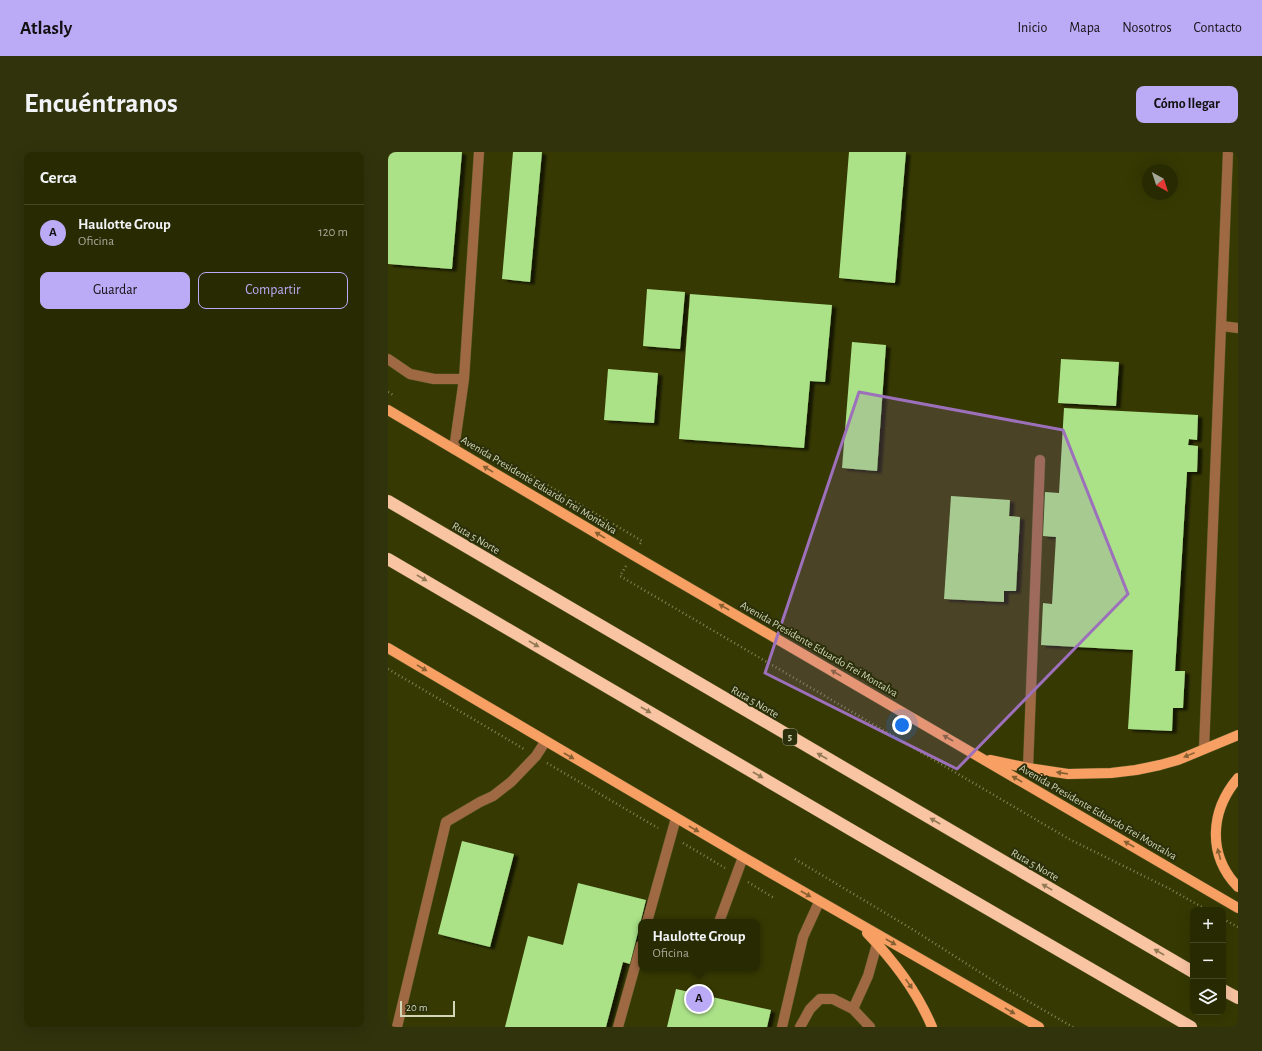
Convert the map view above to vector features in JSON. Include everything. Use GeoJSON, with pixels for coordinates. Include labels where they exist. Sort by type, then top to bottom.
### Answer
{"type":"FeatureCollection","features":[{"type":"Feature","properties":{"kind":"highway","name":"Ruta 5 Norte"},"geometry":{"type":"LineString","coordinates":[[388,501],[1190,970]]}},
{"type":"Feature","properties":{"kind":"highway"},"geometry":{"type":"LineString","coordinates":[[388,559],[1191,1027]]}},
{"type":"Feature","properties":{"kind":"highway"},"geometry":{"type":"LineString","coordinates":[[1226,992],[1238,998]]}},
{"type":"Feature","properties":{"kind":"main road","name":"Avenida Presidente Eduardo Frei Montalva"},"geometry":{"type":"LineString","coordinates":[[388,410],[1238,908]]}},
{"type":"Feature","properties":{"kind":"main road"},"geometry":{"type":"LineString","coordinates":[[388,648],[545,742],[819,902],[1039,1027]]}},
{"type":"Feature","properties":{"kind":"main road"},"geometry":{"type":"LineString","coordinates":[[982,758],[1028,768],[1068,774],[1111,773],[1136,770],[1172,762],[1238,735]]}},
{"type":"Feature","properties":{"kind":"main road"},"geometry":{"type":"LineString","coordinates":[[1238,778],[1224,798],[1220,809],[1216,825],[1216,840],[1219,856],[1224,869],[1238,887]]}},
{"type":"Feature","properties":{"kind":"main road"},"geometry":{"type":"LineString","coordinates":[[857,923],[890,957],[915,993],[932,1027]]}},
{"type":"Feature","properties":{"kind":"lane"},"geometry":{"type":"LineString","coordinates":[[454,449],[464,379],[479,152]]}},
{"type":"Feature","properties":{"kind":"lane"},"geometry":{"type":"LineString","coordinates":[[1204,749],[1228,152]]}},
{"type":"Feature","properties":{"kind":"lane"},"geometry":{"type":"LineString","coordinates":[[1222,326],[1238,328]]}},
{"type":"Feature","properties":{"kind":"lane"},"geometry":{"type":"LineString","coordinates":[[388,359],[410,374],[434,379],[464,379]]}},
{"type":"Feature","properties":{"kind":"lane"},"geometry":{"type":"LineString","coordinates":[[1028,768],[1040,460]]}},
{"type":"Feature","properties":{"kind":"lane"},"geometry":{"type":"LineString","coordinates":[[397,1027],[446,822],[493,796],[511,782],[536,756],[545,742]]}},
{"type":"Feature","properties":{"kind":"lane"},"geometry":{"type":"LineString","coordinates":[[648,919],[676,818]]}},
{"type":"Feature","properties":{"kind":"lane"},"geometry":{"type":"LineString","coordinates":[[720,919],[743,857]]}},
{"type":"Feature","properties":{"kind":"lane"},"geometry":{"type":"LineString","coordinates":[[782,1027],[803,937],[819,902]]}},
{"type":"Feature","properties":{"kind":"lane"},"geometry":{"type":"LineString","coordinates":[[854,1009],[868,976],[877,944]]}},
{"type":"Feature","properties":{"kind":"lane"},"geometry":{"type":"LineString","coordinates":[[618,1027],[638,956]]}},
{"type":"Feature","properties":{"kind":"lane"},"geometry":{"type":"LineString","coordinates":[[800,1027],[810,1009],[820,999],[833,999],[854,1009],[870,1027]]}},
{"type":"Feature","properties":{"kind":"path"},"geometry":{"type":"LineString","coordinates":[[620,576],[1069,839],[1170,889],[1202,907]]}},
{"type":"Feature","properties":{"kind":"path"},"geometry":{"type":"LineString","coordinates":[[388,669],[774,898]]}},
{"type":"Feature","properties":{"kind":"path"},"geometry":{"type":"LineString","coordinates":[[795,859],[912,929],[1000,985],[1073,1027]]}},
{"type":"Feature","properties":{"kind":"path"},"geometry":{"type":"LineString","coordinates":[[1226,921],[1238,927]]}},
{"type":"Feature","properties":{"kind":"highlighted area"},"geometry":{"type":"Polygon","coordinates":[[[859,392],[1063,430],[1128,594],[957,769],[765,673],[859,392]]]}},
{"type":"Feature","properties":{"kind":"building"},"geometry":{"type":"Polygon","coordinates":[[[388,152],[462,152],[452,269],[388,264],[388,152]]]}},
{"type":"Feature","properties":{"kind":"building"},"geometry":{"type":"Polygon","coordinates":[[[513,152],[542,152],[530,282],[502,279],[513,152]]]}},
{"type":"Feature","properties":{"kind":"building"},"geometry":{"type":"Polygon","coordinates":[[[849,152],[906,152],[895,283],[839,278],[849,152]]]}},
{"type":"Feature","properties":{"kind":"building"},"geometry":{"type":"Polygon","coordinates":[[[647,289],[685,292],[680,349],[643,346],[647,289]]]}},
{"type":"Feature","properties":{"kind":"building"},"geometry":{"type":"Polygon","coordinates":[[[690,294],[832,305],[825,382],[810,381],[804,448],[679,439],[690,294]]]}},
{"type":"Feature","properties":{"kind":"building"},"geometry":{"type":"Polygon","coordinates":[[[852,342],[886,345],[877,471],[842,468],[852,342]]]}},
{"type":"Feature","properties":{"kind":"building"},"geometry":{"type":"Polygon","coordinates":[[[1061,359],[1119,362],[1116,406],[1058,403],[1061,359]]]}},
{"type":"Feature","properties":{"kind":"building"},"geometry":{"type":"Polygon","coordinates":[[[608,369],[658,373],[654,423],[604,420],[608,369]]]}},
{"type":"Feature","properties":{"kind":"building"},"geometry":{"type":"Polygon","coordinates":[[[1064,408],[1198,415],[1197,440],[1189,439],[1188,445],[1198,446],[1197,472],[1187,472],[1175,671],[1185,671],[1183,708],[1173,708],[1172,731],[1128,729],[1133,650],[1041,645],[1043,603],[1052,604],[1056,537],[1043,536],[1045,492],[1059,493],[1064,408]]]}},
{"type":"Feature","properties":{"kind":"building"},"geometry":{"type":"Polygon","coordinates":[[[951,496],[1010,500],[1009,516],[1020,517],[1016,591],[1004,591],[1004,602],[944,599],[951,496]]]}},
{"type":"Feature","properties":{"kind":"building"},"geometry":{"type":"Polygon","coordinates":[[[462,841],[514,854],[490,947],[438,934],[462,841]]]}},
{"type":"Feature","properties":{"kind":"building"},"geometry":{"type":"Polygon","coordinates":[[[578,883],[646,900],[641,919],[638,919],[638,932],[630,964],[623,962],[606,1027],[505,1027],[528,936],[563,945],[578,883]]]}},
{"type":"Feature","properties":{"kind":"building"},"geometry":{"type":"Polygon","coordinates":[[[676,989],[771,1010],[767,1027],[667,1027],[676,989]]]}},
{"type":"Feature","properties":{"kind":"place","name":"Haulotte Group"},"geometry":{"type":"Point","coordinates":[699,999]}}]}
